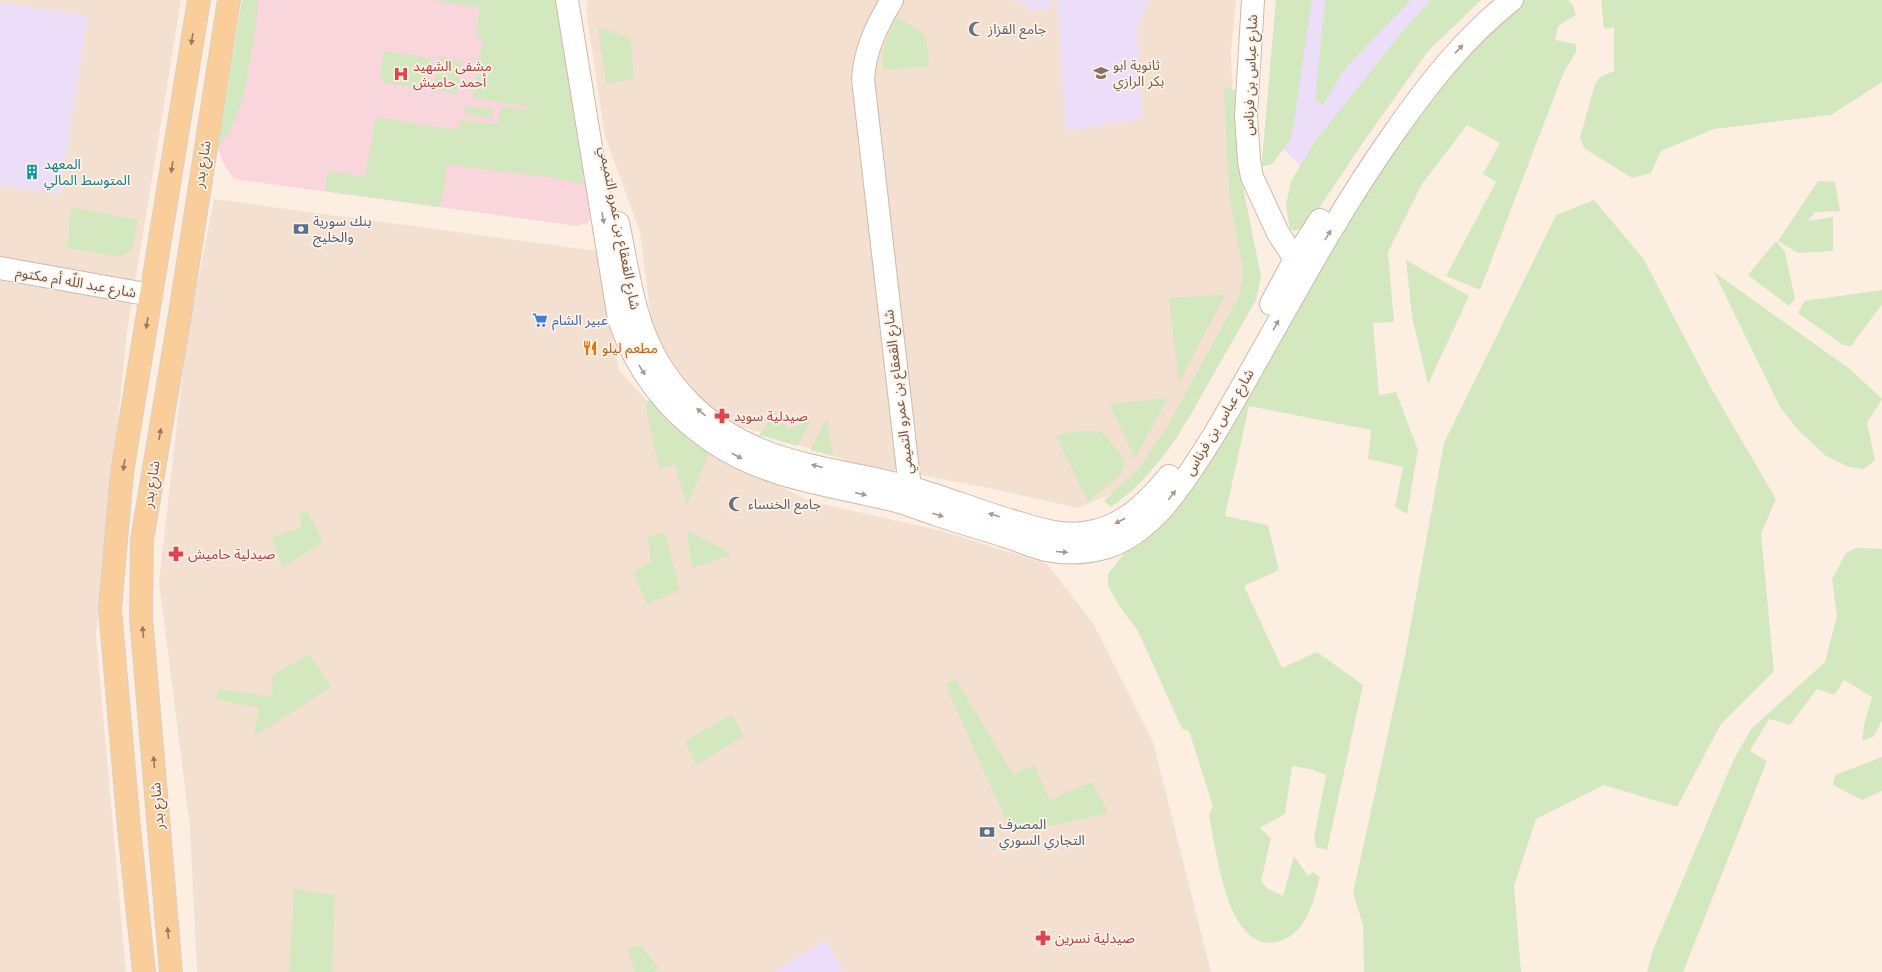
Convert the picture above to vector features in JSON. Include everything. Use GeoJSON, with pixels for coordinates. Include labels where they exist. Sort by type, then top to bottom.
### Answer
{"type":"FeatureCollection","features":[{"type":"Feature","properties":{"kind":"main road","name":"شارع بدر"},"geometry":{"type":"LineString","coordinates":[[144,972],[129,828],[110,609],[122,473],[199,0]]}},
{"type":"Feature","properties":{"kind":"main road","name":"شارع بدر"},"geometry":{"type":"LineString","coordinates":[[171,972],[141,617],[142,540],[180,314],[229,0]]}},
{"type":"Feature","properties":{"kind":"main road","name":"شارع القعقاع بن عمرو التميمي"},"geometry":{"type":"LineString","coordinates":[[567,0],[573,46],[619,319],[634,356],[647,379],[695,428],[711,441],[748,462],[787,477],[905,495]]}},
{"type":"Feature","properties":{"kind":"main road","name":"شارع القعقاع بن عمرو التميمي"},"geometry":{"type":"LineString","coordinates":[[579,0],[586,51],[637,314],[648,346],[662,370],[679,391],[702,414],[730,434],[746,443],[779,456],[905,495]]}},
{"type":"Feature","properties":{"kind":"main road","name":"شارع القعقاع بن عمرو التميمي"},"geometry":{"type":"LineString","coordinates":[[892,0],[872,38],[866,58],[863,79],[905,495]]}},
{"type":"Feature","properties":{"kind":"main road","name":"شارع عباس بن فرناس"},"geometry":{"type":"LineString","coordinates":[[905,495],[1049,532],[1071,534],[1094,531],[1124,519],[1139,509],[1151,497],[1194,440],[1301,264],[1286,247],[1272,221],[1252,177],[1249,160],[1246,115],[1253,0]]}},
{"type":"Feature","properties":{"kind":"main road"},"geometry":{"type":"LineString","coordinates":[[1301,264],[1362,154],[1421,71],[1450,37],[1488,0]]}},
{"type":"Feature","properties":{"kind":"main road"},"geometry":{"type":"LineString","coordinates":[[1301,264],[1435,76],[1467,41],[1512,0]]}},
{"type":"Feature","properties":{"kind":"main road","name":"شارع عبد اللّه أم مكتوم"},"geometry":{"type":"LineString","coordinates":[[0,268],[151,295]]}},
{"type":"Feature","properties":{"kind":"shaded area"},"geometry":{"type":"Polygon","coordinates":[[[0,0],[181,0],[127,332],[96,635],[126,972],[0,972],[0,0]]]}},
{"type":"Feature","properties":{"kind":"shaded area","name":"مشفى الشهيد أحمد حاميش"},"geometry":{"type":"Polygon","coordinates":[[[242,0],[562,0],[591,213],[588,223],[577,226],[234,179],[223,163],[218,148],[242,0]]]}},
{"type":"Feature","properties":{"kind":"shaded area"},"geometry":{"type":"Polygon","coordinates":[[[588,0],[1236,0],[1231,51],[1235,164],[1251,280],[1183,417],[1125,488],[1078,508],[984,487],[855,463],[740,426],[710,410],[679,376],[652,325],[640,232],[605,136],[586,10],[588,0]]]}},
{"type":"Feature","properties":{"kind":"shaded area"},"geometry":{"type":"Polygon","coordinates":[[[1014,0],[1050,0],[1051,9],[1027,11],[1026,2],[1014,3],[1014,0]]]}},
{"type":"Feature","properties":{"kind":"shaded area","name":"ثانوية ابو بكر الرازي"},"geometry":{"type":"Polygon","coordinates":[[[1057,0],[1149,0],[1138,26],[1142,119],[1066,131],[1057,0]]]}},
{"type":"Feature","properties":{"kind":"shaded area"},"geometry":{"type":"Polygon","coordinates":[[[1276,0],[1481,0],[1428,51],[1366,138],[1307,226],[1295,231],[1290,229],[1286,205],[1291,181],[1301,166],[1283,149],[1272,164],[1263,166],[1262,161],[1276,0]]]}},
{"type":"Feature","properties":{"kind":"shaded area"},"geometry":{"type":"Polygon","coordinates":[[[0,2],[88,16],[60,194],[0,185],[0,2]]]}},
{"type":"Feature","properties":{"kind":"shaded area"},"geometry":{"type":"Polygon","coordinates":[[[214,199],[596,251],[619,370],[677,434],[809,501],[942,531],[1047,564],[1093,623],[1153,742],[1211,972],[197,972],[190,827],[159,582],[187,335],[214,199]]]}},
{"type":"Feature","properties":{"kind":"shaded area"},"geometry":{"type":"Polygon","coordinates":[[[826,940],[844,972],[773,972],[826,940]]]}},
{"type":"Feature","properties":{"kind":"green space"},"geometry":{"type":"Polygon","coordinates":[[[242,0],[258,0],[258,10],[250,64],[242,101],[236,118],[228,134],[218,148],[242,0]]]}},
{"type":"Feature","properties":{"kind":"green space"},"geometry":{"type":"Polygon","coordinates":[[[433,0],[562,0],[587,185],[550,177],[447,165],[444,189],[439,207],[325,191],[327,171],[365,177],[376,117],[456,130],[462,120],[497,124],[502,106],[526,110],[528,106],[472,98],[483,39],[476,34],[480,8],[433,0]]]}},
{"type":"Feature","properties":{"kind":"green space"},"geometry":{"type":"Polygon","coordinates":[[[1276,0],[1312,0],[1290,140],[1272,164],[1263,166],[1262,161],[1276,0]]]}},
{"type":"Feature","properties":{"kind":"green space"},"geometry":{"type":"Polygon","coordinates":[[[1325,0],[1411,0],[1347,66],[1323,105],[1315,100],[1325,0]]]}},
{"type":"Feature","properties":{"kind":"green space"},"geometry":{"type":"Polygon","coordinates":[[[1431,0],[1481,0],[1428,51],[1366,138],[1307,226],[1295,231],[1290,229],[1286,205],[1291,181],[1316,140],[1397,38],[1431,0]]]}},
{"type":"Feature","properties":{"kind":"green space"},"geometry":{"type":"Polygon","coordinates":[[[1522,0],[1568,0],[1573,5],[1576,15],[1558,26],[1555,40],[1576,44],[1576,52],[1563,74],[1480,290],[1446,276],[1496,182],[1483,174],[1500,143],[1467,125],[1422,184],[1388,252],[1394,322],[1373,323],[1379,395],[1396,392],[1418,450],[1407,514],[1395,507],[1403,467],[1368,459],[1371,430],[1249,406],[1225,516],[1268,525],[1279,570],[1244,586],[1282,668],[1317,652],[1363,685],[1327,850],[1316,847],[1314,838],[1326,775],[1310,769],[1292,766],[1285,814],[1260,828],[1271,838],[1261,881],[1267,888],[1283,896],[1294,856],[1308,876],[1313,872],[1320,877],[1308,915],[1297,931],[1280,941],[1262,942],[1248,933],[1236,917],[1227,897],[1209,815],[1213,806],[1189,731],[1182,729],[1138,631],[1120,607],[1108,586],[1108,574],[1127,550],[1325,260],[1408,121],[1462,55],[1522,0]]]}},
{"type":"Feature","properties":{"kind":"green space"},"geometry":{"type":"Polygon","coordinates":[[[1601,0],[1882,0],[1882,82],[1831,115],[1714,129],[1661,151],[1651,173],[1632,178],[1584,148],[1580,138],[1595,84],[1600,77],[1614,71],[1614,27],[1604,29],[1601,0]]]}},
{"type":"Feature","properties":{"kind":"green space"},"geometry":{"type":"Polygon","coordinates":[[[898,17],[926,36],[929,66],[883,70],[885,42],[898,17]]]}},
{"type":"Feature","properties":{"kind":"green space"},"geometry":{"type":"Polygon","coordinates":[[[598,27],[631,39],[634,79],[606,84],[598,27]]]}},
{"type":"Feature","properties":{"kind":"green space"},"geometry":{"type":"Polygon","coordinates":[[[384,51],[431,58],[426,89],[380,82],[384,51]]]}},
{"type":"Feature","properties":{"kind":"green space"},"geometry":{"type":"Polygon","coordinates":[[[438,57],[462,61],[457,94],[433,90],[438,57]]]}},
{"type":"Feature","properties":{"kind":"green space"},"geometry":{"type":"Polygon","coordinates":[[[1224,88],[1235,90],[1244,192],[1261,276],[1256,300],[1188,419],[1167,452],[1155,467],[1127,495],[1111,507],[1104,501],[1140,467],[1167,427],[1240,294],[1243,271],[1229,192],[1224,88]]]}},
{"type":"Feature","properties":{"kind":"green space"},"geometry":{"type":"Polygon","coordinates":[[[466,106],[493,109],[492,118],[465,114],[466,106]]]}},
{"type":"Feature","properties":{"kind":"green space"},"geometry":{"type":"Polygon","coordinates":[[[1818,181],[1835,182],[1840,211],[1815,212],[1808,221],[1833,217],[1833,251],[1798,253],[1778,241],[1818,181]]]}},
{"type":"Feature","properties":{"kind":"green space"},"geometry":{"type":"Polygon","coordinates":[[[1594,200],[1643,258],[1711,388],[1776,499],[1761,534],[1774,671],[1721,724],[1677,807],[1604,785],[1536,819],[1514,886],[1521,972],[1364,972],[1363,925],[1353,893],[1405,656],[1444,443],[1556,215],[1594,200]]]}},
{"type":"Feature","properties":{"kind":"green space"},"geometry":{"type":"Polygon","coordinates":[[[71,207],[138,220],[132,249],[120,257],[67,248],[71,207]]]}},
{"type":"Feature","properties":{"kind":"green space"},"geometry":{"type":"Polygon","coordinates":[[[1776,241],[1785,252],[1795,299],[1789,306],[1748,275],[1776,241]]]}},
{"type":"Feature","properties":{"kind":"green space"},"geometry":{"type":"Polygon","coordinates":[[[1406,260],[1469,296],[1428,384],[1412,317],[1406,260]]]}},
{"type":"Feature","properties":{"kind":"green space"},"geometry":{"type":"Polygon","coordinates":[[[1714,272],[1850,369],[1882,399],[1867,423],[1875,460],[1864,469],[1849,467],[1826,456],[1798,430],[1780,407],[1714,272]]]}},
{"type":"Feature","properties":{"kind":"green space"},"geometry":{"type":"Polygon","coordinates":[[[1882,290],[1882,304],[1851,346],[1843,345],[1798,313],[1804,301],[1882,290]]]}},
{"type":"Feature","properties":{"kind":"green space"},"geometry":{"type":"Polygon","coordinates":[[[1225,295],[1179,383],[1169,298],[1225,295]]]}},
{"type":"Feature","properties":{"kind":"green space"},"geometry":{"type":"Polygon","coordinates":[[[1168,398],[1135,458],[1109,404],[1168,398]]]}},
{"type":"Feature","properties":{"kind":"green space"},"geometry":{"type":"Polygon","coordinates":[[[653,400],[710,451],[687,505],[675,465],[659,468],[647,414],[646,401],[653,400]]]}},
{"type":"Feature","properties":{"kind":"green space"},"geometry":{"type":"Polygon","coordinates":[[[776,411],[788,429],[810,421],[798,446],[759,435],[776,411]]]}},
{"type":"Feature","properties":{"kind":"green space"},"geometry":{"type":"Polygon","coordinates":[[[827,418],[833,456],[810,450],[827,418]]]}},
{"type":"Feature","properties":{"kind":"green space"},"geometry":{"type":"Polygon","coordinates":[[[1077,431],[1102,432],[1125,460],[1122,473],[1088,502],[1056,436],[1077,431]]]}},
{"type":"Feature","properties":{"kind":"green space"},"geometry":{"type":"Polygon","coordinates":[[[308,512],[323,542],[282,568],[272,538],[301,527],[299,514],[308,512]]]}},
{"type":"Feature","properties":{"kind":"green space"},"geometry":{"type":"Polygon","coordinates":[[[687,530],[733,555],[692,568],[687,530]]]}},
{"type":"Feature","properties":{"kind":"green space"},"geometry":{"type":"Polygon","coordinates":[[[665,533],[680,590],[647,604],[633,572],[651,562],[648,536],[665,533]]]}},
{"type":"Feature","properties":{"kind":"green space"},"geometry":{"type":"Polygon","coordinates":[[[1856,548],[1882,549],[1882,720],[1874,736],[1862,741],[1864,725],[1872,697],[1844,680],[1834,695],[1817,689],[1790,725],[1769,719],[1750,751],[1767,761],[1683,972],[1647,972],[1653,950],[1733,761],[1751,729],[1825,662],[1837,616],[1832,579],[1846,553],[1856,548]]]}},
{"type":"Feature","properties":{"kind":"green space"},"geometry":{"type":"Polygon","coordinates":[[[309,654],[331,687],[254,737],[259,708],[215,699],[219,689],[272,697],[273,675],[309,654]]]}},
{"type":"Feature","properties":{"kind":"green space"},"geometry":{"type":"Polygon","coordinates":[[[956,680],[1013,774],[1034,765],[1050,800],[1092,782],[1109,813],[1012,834],[945,684],[956,680]]]}},
{"type":"Feature","properties":{"kind":"green space"},"geometry":{"type":"Polygon","coordinates":[[[732,714],[744,736],[696,765],[685,741],[732,714]]]}},
{"type":"Feature","properties":{"kind":"green space"},"geometry":{"type":"Polygon","coordinates":[[[1882,757],[1882,791],[1862,800],[1833,785],[1835,775],[1882,757]]]}},
{"type":"Feature","properties":{"kind":"green space"},"geometry":{"type":"Polygon","coordinates":[[[294,889],[335,895],[332,972],[289,972],[294,889]]]}},
{"type":"Feature","properties":{"kind":"green space"},"geometry":{"type":"Polygon","coordinates":[[[639,945],[659,967],[654,972],[635,972],[628,949],[639,945]]]}},
{"type":"Feature","properties":{"kind":"place","name":"جامع القزاز"},"geometry":{"type":"Point","coordinates":[976,29]}},
{"type":"Feature","properties":{"kind":"place","name":"ثانوية ابو بكر الرازي"},"geometry":{"type":"Point","coordinates":[1101,73]}},
{"type":"Feature","properties":{"kind":"place","name":"مشفى الشهيد أحمد حاميش"},"geometry":{"type":"Point","coordinates":[401,74]}},
{"type":"Feature","properties":{"kind":"place","name":"المعهد المتوسط المالي"},"geometry":{"type":"Point","coordinates":[32,172]}},
{"type":"Feature","properties":{"kind":"place","name":"بنك سورية والخليج"},"geometry":{"type":"Point","coordinates":[301,229]}},
{"type":"Feature","properties":{"kind":"place","name":"عبير الشام"},"geometry":{"type":"Point","coordinates":[540,320]}},
{"type":"Feature","properties":{"kind":"place","name":"مطعم ليلو"},"geometry":{"type":"Point","coordinates":[590,348]}},
{"type":"Feature","properties":{"kind":"place","name":"صيدلية سويد"},"geometry":{"type":"Point","coordinates":[722,416]}},
{"type":"Feature","properties":{"kind":"place","name":"جامع الخنساء"},"geometry":{"type":"Point","coordinates":[736,504]}},
{"type":"Feature","properties":{"kind":"place","name":"صيدلية حاميش"},"geometry":{"type":"Point","coordinates":[176,554]}},
{"type":"Feature","properties":{"kind":"place","name":"المصرف التجاري السوري"},"geometry":{"type":"Point","coordinates":[987,832]}},
{"type":"Feature","properties":{"kind":"place","name":"صيدلية نسرين"},"geometry":{"type":"Point","coordinates":[1043,938]}}]}
